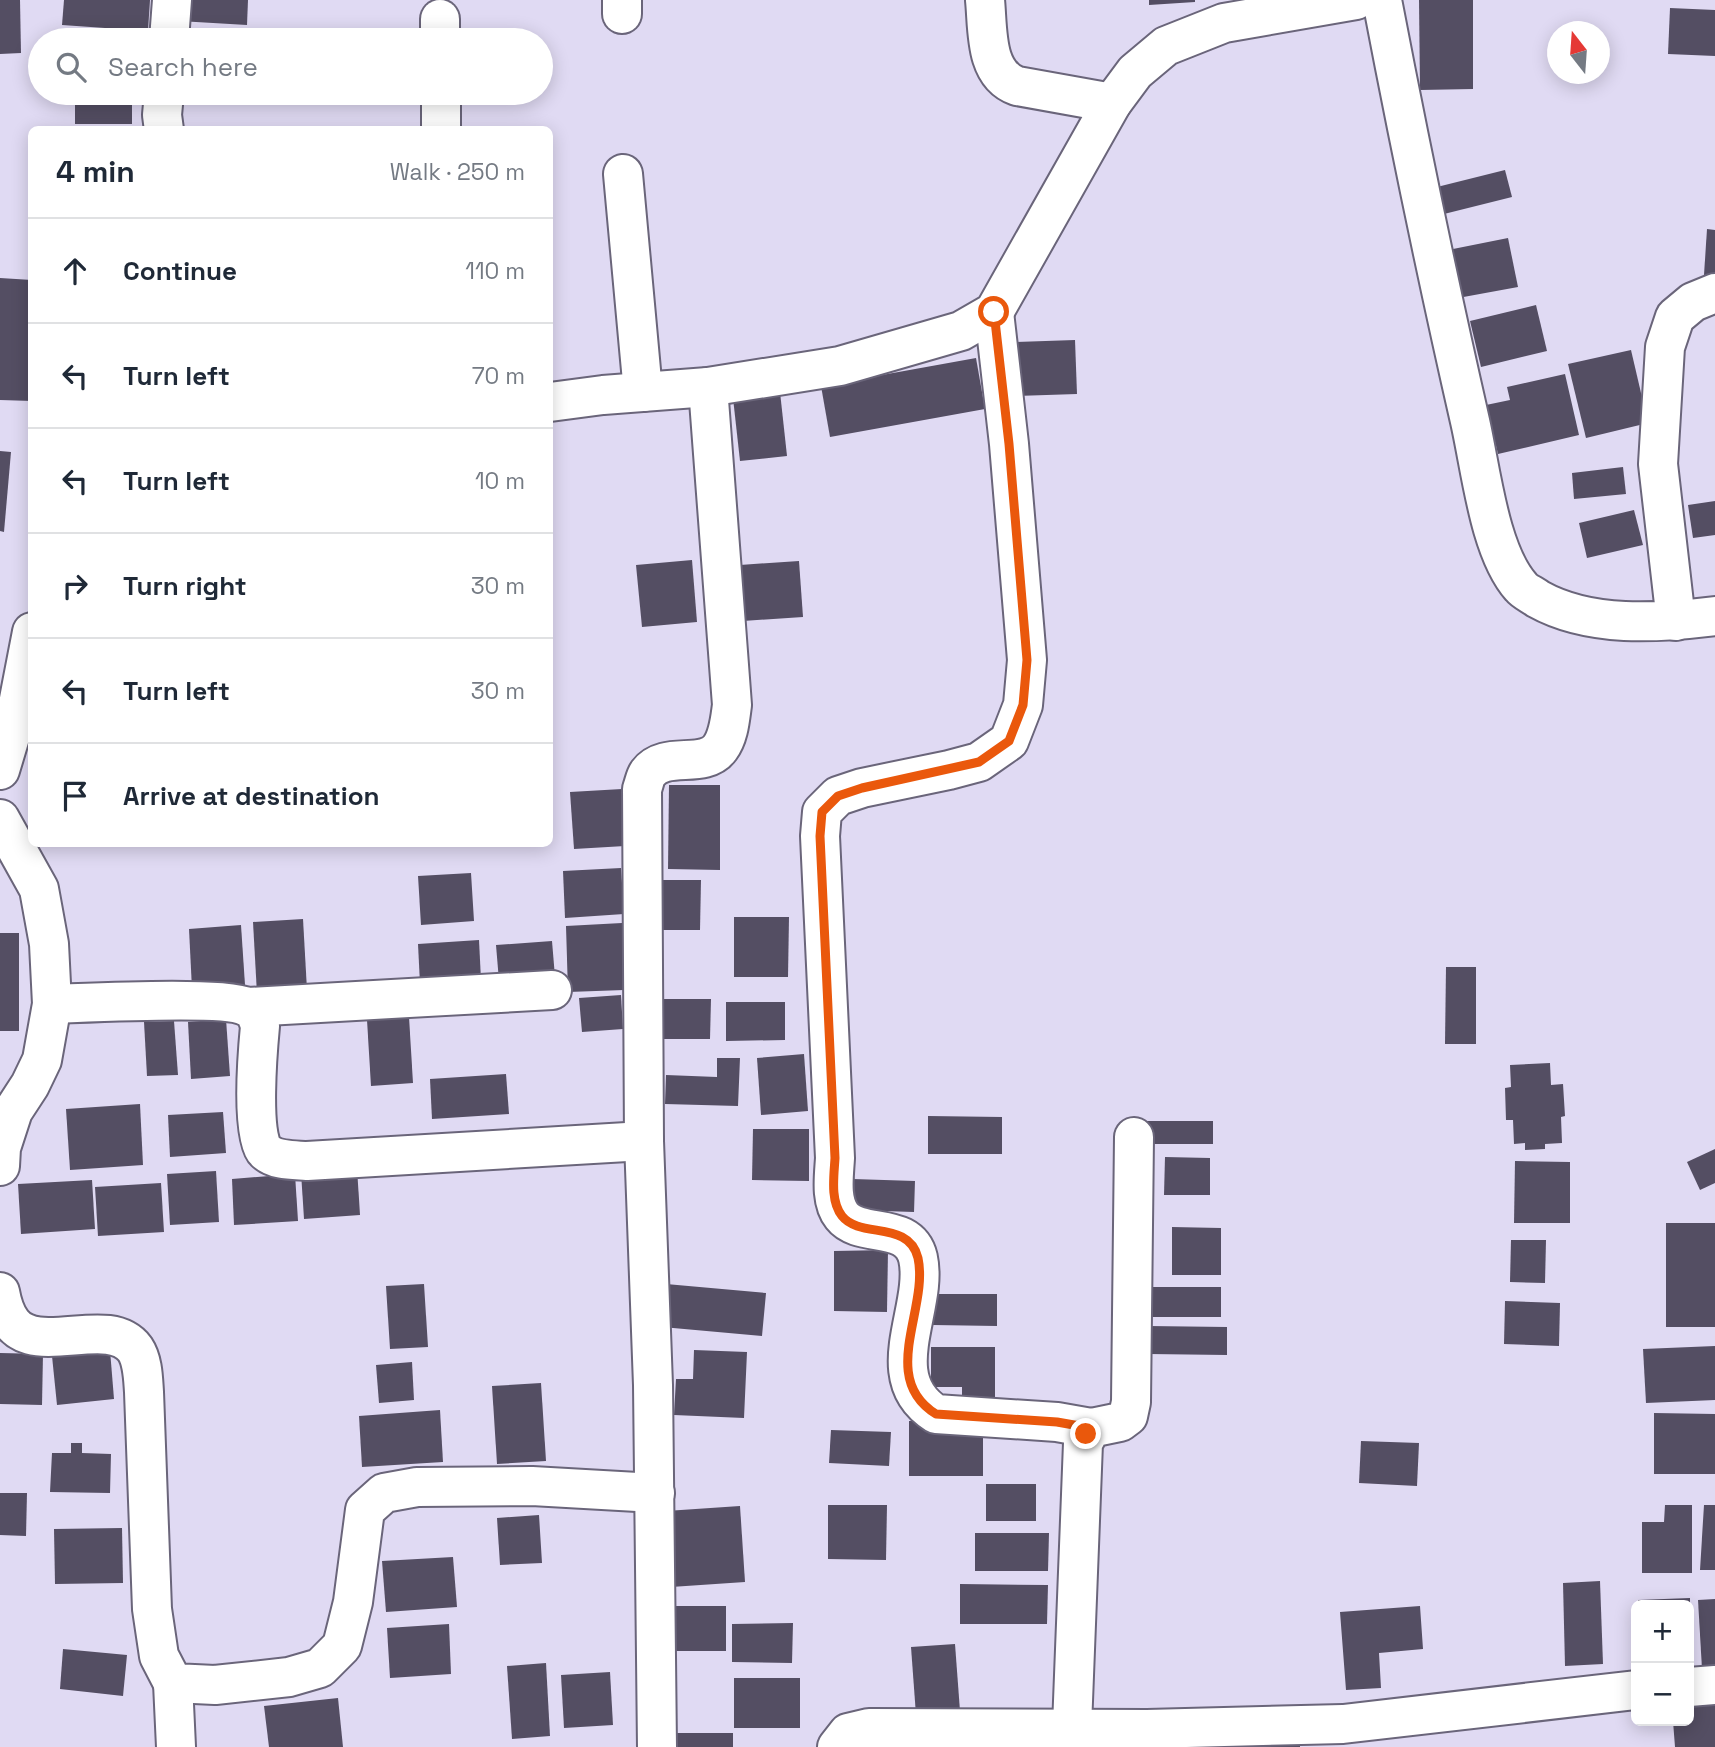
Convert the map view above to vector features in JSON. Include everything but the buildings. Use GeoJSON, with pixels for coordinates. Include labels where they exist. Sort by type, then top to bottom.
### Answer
{"type":"FeatureCollection","features":[{"type":"Feature","properties":{"kind":"street"},"geometry":{"type":"LineString","coordinates":[[170,28],[172,0]]}},
{"type":"Feature","properties":{"kind":"street"},"geometry":{"type":"LineString","coordinates":[[985,0],[990,51],[1004,81],[1017,86],[1112,103]]}},
{"type":"Feature","properties":{"kind":"street"},"geometry":{"type":"LineString","coordinates":[[553,402],[708,387],[840,366],[961,331],[994,312],[1112,103],[1135,72],[1166,46],[1224,23],[1356,0]]}},
{"type":"Feature","properties":{"kind":"street"},"geometry":{"type":"LineString","coordinates":[[1382,0],[1440,289],[1488,507],[1503,560],[1522,589],[1557,609],[1608,620],[1676,621],[1715,616]]}},
{"type":"Feature","properties":{"kind":"street"},"geometry":{"type":"LineString","coordinates":[[164,105],[164,126]]}},
{"type":"Feature","properties":{"kind":"street"},"geometry":{"type":"LineString","coordinates":[[440,105],[441,126]]}},
{"type":"Feature","properties":{"kind":"street"},"geometry":{"type":"LineString","coordinates":[[623,174],[643,392]]}},
{"type":"Feature","properties":{"kind":"street"},"geometry":{"type":"LineString","coordinates":[[1676,621],[1658,464],[1665,346],[1675,317],[1693,302],[1715,293]]}},
{"type":"Feature","properties":{"kind":"street"},"geometry":{"type":"LineString","coordinates":[[994,312],[1009,444],[1027,660],[1023,705],[1009,741],[979,762],[862,788],[838,796],[822,812],[820,836],[835,1158],[833,1187],[836,1205],[842,1217],[856,1225],[892,1232],[914,1246],[919,1274],[908,1357],[909,1381],[915,1396],[925,1407],[936,1414],[1057,1422],[1091,1428],[1120,1422],[1128,1416],[1134,1137]]}},
{"type":"Feature","properties":{"kind":"street"},"geometry":{"type":"LineString","coordinates":[[657,1747],[655,1493],[644,1142],[642,789],[648,772],[664,762],[706,757],[720,750],[727,733],[732,705],[708,387]]}},
{"type":"Feature","properties":{"kind":"street"},"geometry":{"type":"LineString","coordinates":[[0,770],[15,720],[28,653]]}},
{"type":"Feature","properties":{"kind":"street"},"geometry":{"type":"LineString","coordinates":[[0,819],[39,888],[49,944],[52,1004],[42,1060],[13,1111],[1,1148],[0,1166]]}},
{"type":"Feature","properties":{"kind":"street"},"geometry":{"type":"LineString","coordinates":[[52,1004],[196,1001],[248,1007],[552,990]]}},
{"type":"Feature","properties":{"kind":"street"},"geometry":{"type":"LineString","coordinates":[[248,1007],[258,1017],[260,1026],[256,1113],[258,1138],[264,1150],[281,1159],[307,1161],[644,1142]]}},
{"type":"Feature","properties":{"kind":"street"},"geometry":{"type":"LineString","coordinates":[[0,1292],[4,1309],[13,1325],[26,1334],[46,1337],[79,1334],[111,1336],[126,1340],[136,1350],[142,1366],[144,1392],[152,1609],[159,1656],[173,1682],[176,1747]]}},
{"type":"Feature","properties":{"kind":"street"},"geometry":{"type":"LineString","coordinates":[[1072,1727],[1082,1457],[1086,1434],[1091,1428]]}},
{"type":"Feature","properties":{"kind":"street"},"geometry":{"type":"LineString","coordinates":[[173,1682],[228,1684],[289,1677],[320,1668],[342,1646],[353,1602],[365,1510],[384,1493],[417,1487],[463,1486],[597,1488],[655,1493]]}},
{"type":"Feature","properties":{"kind":"street"},"geometry":{"type":"LineString","coordinates":[[1694,1686],[1715,1685]]}},
{"type":"Feature","properties":{"kind":"street"},"geometry":{"type":"LineString","coordinates":[[837,1747],[848,1733],[869,1728],[936,1737],[1072,1727],[1342,1735],[1631,1691]]}},
{"type":"Feature","properties":{"kind":"route"},"geometry":{"type":"LineString","coordinates":[[994,312],[1009,444],[1027,660],[1023,705],[1009,741],[979,762],[862,788],[838,796],[822,812],[820,836],[835,1158],[833,1187],[836,1205],[842,1217],[856,1225],[892,1232],[914,1246],[919,1274],[908,1357],[909,1381],[915,1396],[925,1407],[936,1414],[1057,1422],[1091,1428],[1086,1434]]}}]}
